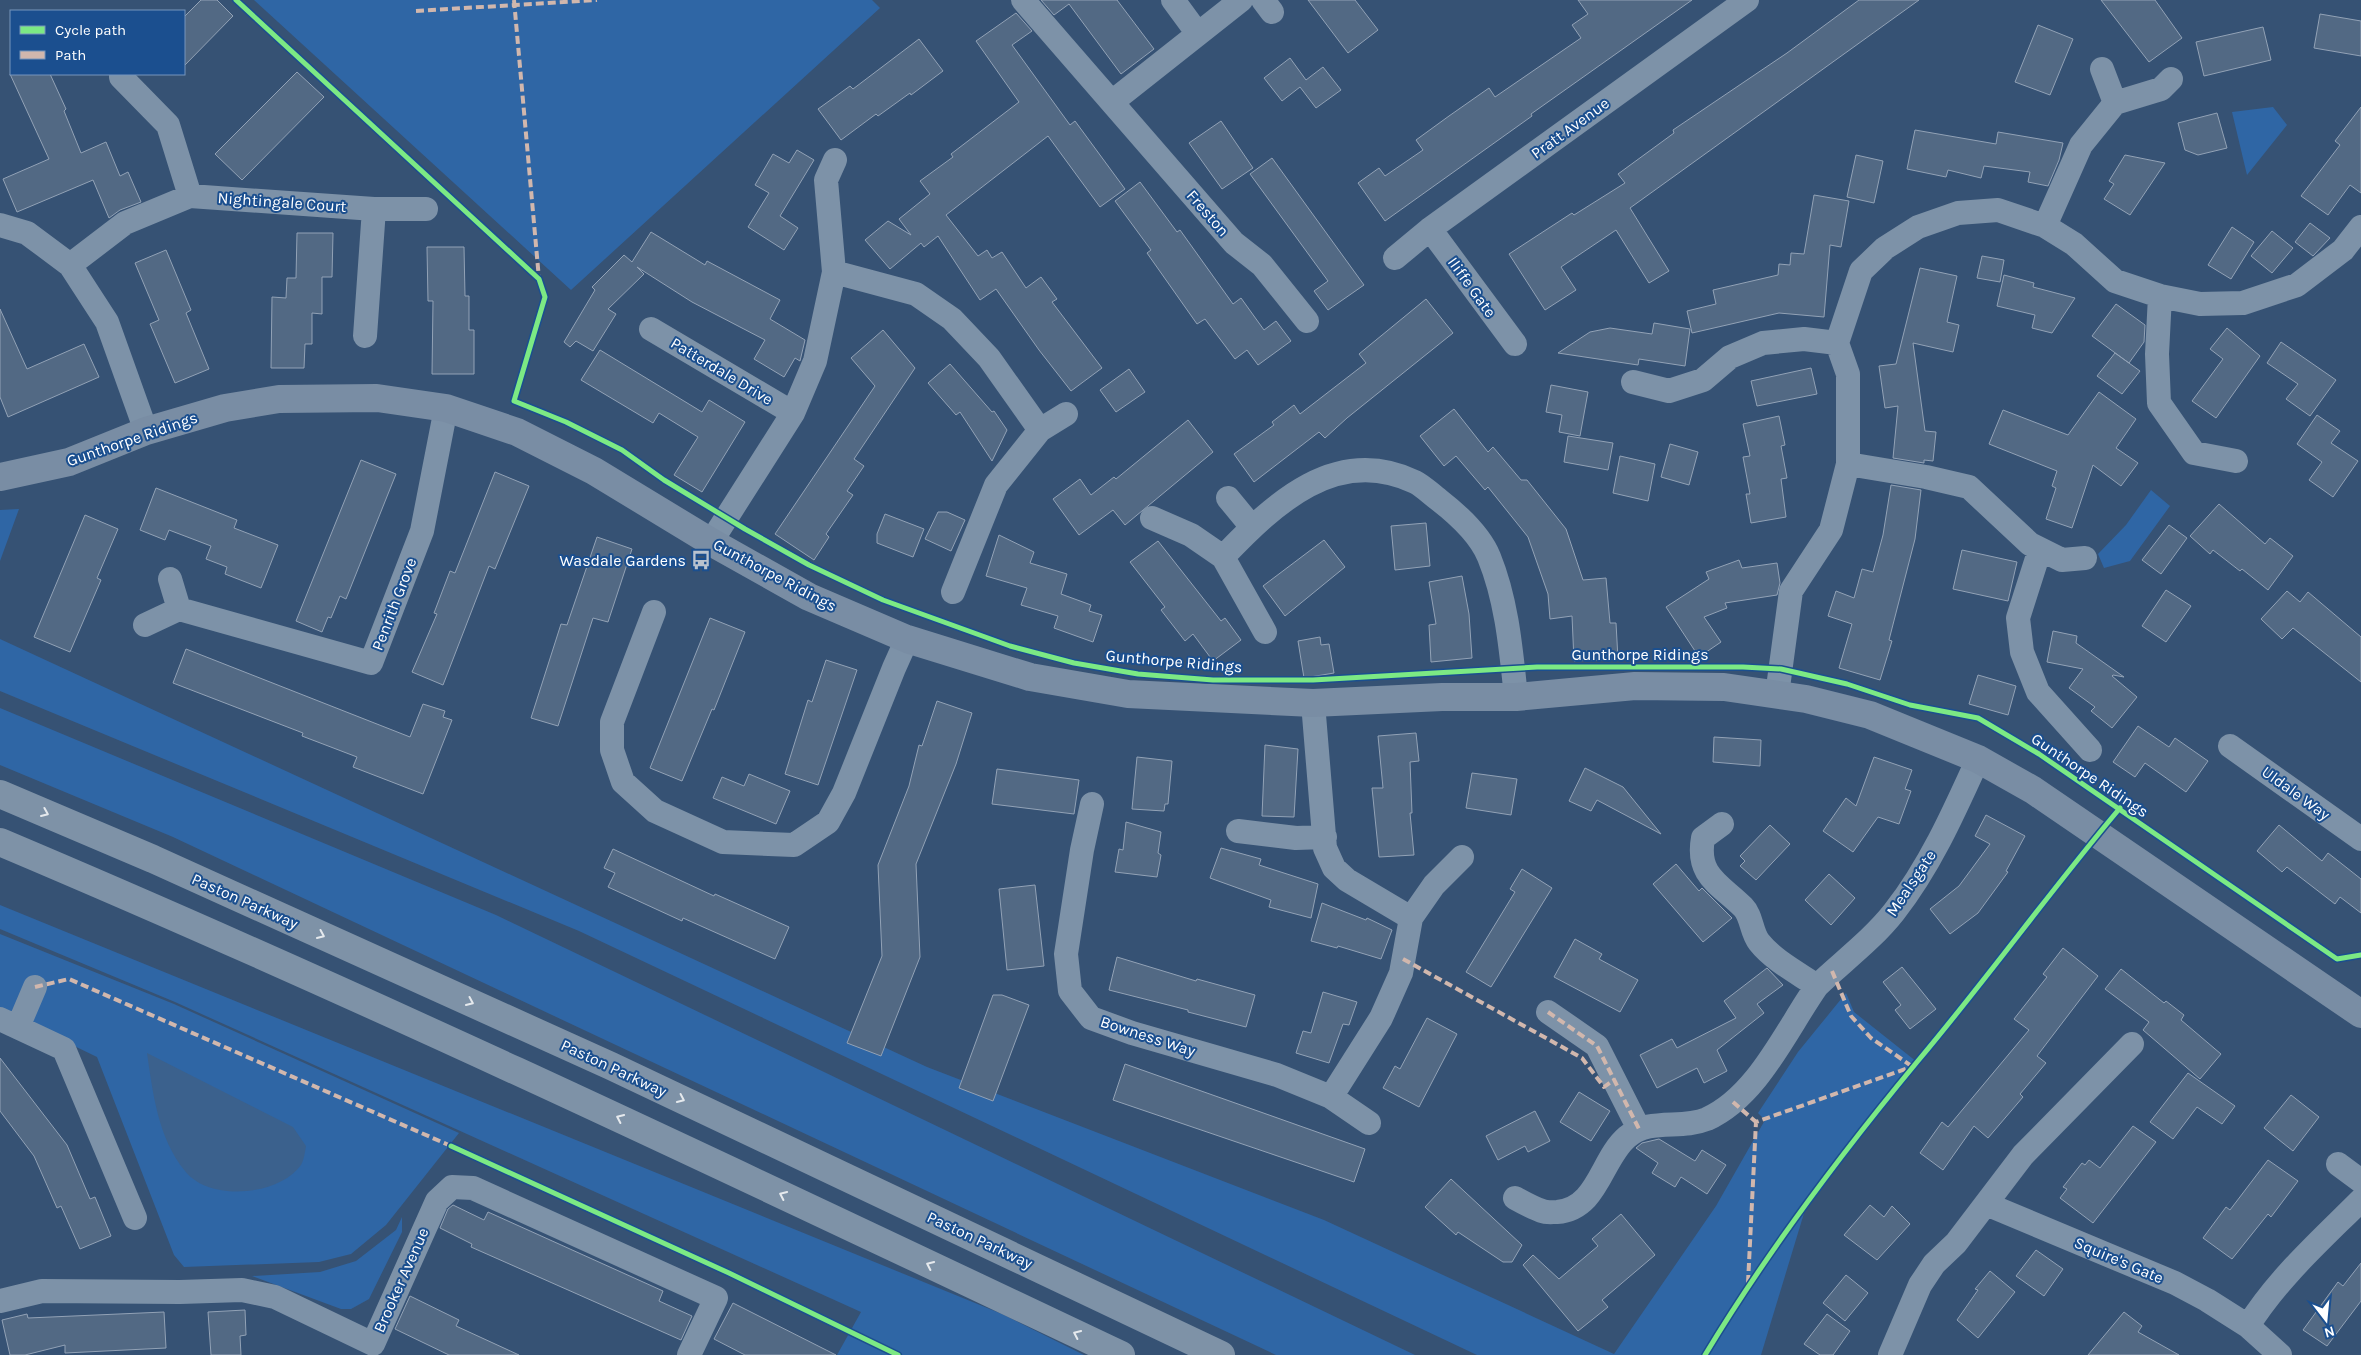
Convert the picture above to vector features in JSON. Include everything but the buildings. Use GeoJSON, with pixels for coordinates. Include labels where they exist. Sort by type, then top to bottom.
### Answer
{"type":"FeatureCollection","features":[{"type":"Feature","properties":{"kind":"highway","name":"Paston Parkway"},"geometry":{"type":"LineString","coordinates":[[0,794],[153,860],[611,1066],[1222,1355]]}},
{"type":"Feature","properties":{"kind":"highway"},"geometry":{"type":"LineString","coordinates":[[0,842],[131,897],[582,1100],[1121,1355]]}},
{"type":"Feature","properties":{"kind":"street","name":"Freston"},"geometry":{"type":"LineString","coordinates":[[1023,0],[1234,243],[1262,265],[1307,321]]}},
{"type":"Feature","properties":{"kind":"street"},"geometry":{"type":"LineString","coordinates":[[1173,0],[1198,34]]}},
{"type":"Feature","properties":{"kind":"street"},"geometry":{"type":"LineString","coordinates":[[1112,102],[1241,0]]}},
{"type":"Feature","properties":{"kind":"street","name":"Pratt Avenue"},"geometry":{"type":"LineString","coordinates":[[1395,258],[1430,229],[1747,0]]}},
{"type":"Feature","properties":{"kind":"street"},"geometry":{"type":"LineString","coordinates":[[2102,69],[2115,103]]}},
{"type":"Feature","properties":{"kind":"street"},"geometry":{"type":"LineString","coordinates":[[120,77],[140,109],[168,125],[190,196]]}},
{"type":"Feature","properties":{"kind":"street"},"geometry":{"type":"LineString","coordinates":[[2045,226],[2081,146],[2115,103],[2161,89],[2171,79]]}},
{"type":"Feature","properties":{"kind":"street","name":"Patterdale Drive"},"geometry":{"type":"LineString","coordinates":[[711,542],[792,413],[815,361],[834,272],[826,180],[835,160]]}},
{"type":"Feature","properties":{"kind":"street","name":"Nightingale Court"},"geometry":{"type":"LineString","coordinates":[[70,265],[125,223],[190,196],[374,209],[426,209]]}},
{"type":"Feature","properties":{"kind":"street"},"geometry":{"type":"LineString","coordinates":[[365,336],[374,209]]}},
{"type":"Feature","properties":{"kind":"street"},"geometry":{"type":"LineString","coordinates":[[1776,695],[1791,591],[1831,530],[1848,464],[1848,374],[1837,343],[1862,271],[1885,248],[1918,227],[1958,213],[1998,210],[2045,226],[2074,244],[2115,280],[2160,296],[2200,304],[2242,303],[2296,285],[2343,250],[2361,227]]}},
{"type":"Feature","properties":{"kind":"street"},"geometry":{"type":"LineString","coordinates":[[0,225],[27,233],[70,265],[107,322],[146,431]]}},
{"type":"Feature","properties":{"kind":"street","name":"Iliffe Gate"},"geometry":{"type":"LineString","coordinates":[[1430,229],[1515,344]]}},
{"type":"Feature","properties":{"kind":"street"},"geometry":{"type":"LineString","coordinates":[[834,272],[916,294],[952,319],[989,358],[1040,430]]}},
{"type":"Feature","properties":{"kind":"street"},"geometry":{"type":"LineString","coordinates":[[2160,296],[2157,354],[2160,403],[2194,453],[2236,461]]}},
{"type":"Feature","properties":{"kind":"street","name":"Patterdale Drive"},"geometry":{"type":"LineString","coordinates":[[651,329],[792,413]]}},
{"type":"Feature","properties":{"kind":"street"},"geometry":{"type":"LineString","coordinates":[[1633,382],[1669,391],[1703,380],[1730,357],[1763,343],[1804,339],[1837,343]]}},
{"type":"Feature","properties":{"kind":"street","name":"Gunthorpe Ridings"},"geometry":{"type":"LineString","coordinates":[[0,477],[69,462],[146,431],[225,408],[279,399],[377,398],[446,408],[525,436],[594,471],[711,542],[809,597],[907,639],[1030,677],[1128,694],[1313,703],[1442,697],[1516,697],[1635,686],[1692,685],[1724,687],[1806,699],[1870,715],[1978,760],[2049,801],[2361,1014]]}},
{"type":"Feature","properties":{"kind":"street","name":"Penrith Grove"},"geometry":{"type":"LineString","coordinates":[[179,609],[371,663],[422,531],[446,408]]}},
{"type":"Feature","properties":{"kind":"street"},"geometry":{"type":"LineString","coordinates":[[953,592],[996,485],[1040,430],[1066,414]]}},
{"type":"Feature","properties":{"kind":"street"},"geometry":{"type":"LineString","coordinates":[[1848,464],[1926,477],[1969,487],[2030,544],[2062,560],[2085,558]]}},
{"type":"Feature","properties":{"kind":"street"},"geometry":{"type":"LineString","coordinates":[[1223,557],[1252,527],[1297,490],[1334,475],[1374,468],[1416,482],[1460,517],[1488,554],[1502,592],[1516,697]]}},
{"type":"Feature","properties":{"kind":"street"},"geometry":{"type":"LineString","coordinates":[[1228,498],[1252,527]]}},
{"type":"Feature","properties":{"kind":"street"},"geometry":{"type":"LineString","coordinates":[[1152,518],[1191,535],[1223,557],[1265,632]]}},
{"type":"Feature","properties":{"kind":"street"},"geometry":{"type":"LineString","coordinates":[[2040,550],[2018,618],[2022,652],[2038,692],[2090,750]]}},
{"type":"Feature","properties":{"kind":"street"},"geometry":{"type":"LineString","coordinates":[[144,625],[179,609],[170,579]]}},
{"type":"Feature","properties":{"kind":"street"},"geometry":{"type":"LineString","coordinates":[[654,612],[612,722],[612,750],[623,782],[655,811],[722,842],[794,845],[828,822],[844,793],[907,639]]}},
{"type":"Feature","properties":{"kind":"street"},"geometry":{"type":"LineString","coordinates":[[1313,703],[1325,848],[1334,868],[1347,880],[1411,918]]}},
{"type":"Feature","properties":{"kind":"street","name":"Uldale Way"},"geometry":{"type":"LineString","coordinates":[[2230,746],[2361,839]]}},
{"type":"Feature","properties":{"kind":"street","name":"Mealsgate"},"geometry":{"type":"LineString","coordinates":[[1515,1198],[1544,1212],[1562,1211],[1576,1206],[1587,1198],[1619,1145],[1639,1129],[1652,1125],[1682,1125],[1707,1119],[1740,1096],[1766,1064],[1817,986],[1893,914],[1944,833],[1978,760]]}},
{"type":"Feature","properties":{"kind":"street","name":"Bowness Way"},"geometry":{"type":"LineString","coordinates":[[1092,804],[1081,857],[1066,954],[1070,991],[1091,1018],[1132,1033],[1277,1076],[1331,1097],[1369,1123]]}},
{"type":"Feature","properties":{"kind":"street"},"geometry":{"type":"LineString","coordinates":[[1722,824],[1703,838],[1700,855],[1713,881],[1744,908],[1757,940],[1767,950],[1817,986]]}},
{"type":"Feature","properties":{"kind":"street"},"geometry":{"type":"LineString","coordinates":[[1238,831],[1296,838],[1325,837]]}},
{"type":"Feature","properties":{"kind":"street"},"geometry":{"type":"LineString","coordinates":[[1331,1097],[1381,1018],[1401,973],[1411,918],[1434,885],[1462,857]]}},
{"type":"Feature","properties":{"kind":"street"},"geometry":{"type":"LineString","coordinates":[[36,987],[9,1023],[64,1049],[135,1218]]}},
{"type":"Feature","properties":{"kind":"street"},"geometry":{"type":"LineString","coordinates":[[1548,1012],[1597,1046],[1639,1129]]}},
{"type":"Feature","properties":{"kind":"street"},"geometry":{"type":"LineString","coordinates":[[1890,1355],[1920,1284],[1934,1264],[1956,1243],[2023,1155],[2132,1044]]}},
{"type":"Feature","properties":{"kind":"street"},"geometry":{"type":"LineString","coordinates":[[2338,1164],[2361,1181]]}},
{"type":"Feature","properties":{"kind":"street","name":"Brooker Avenue"},"geometry":{"type":"LineString","coordinates":[[0,1301],[42,1291],[180,1292],[242,1290],[275,1297],[373,1344],[419,1244],[428,1217],[437,1201],[452,1187],[473,1188],[716,1298],[689,1355]]}},
{"type":"Feature","properties":{"kind":"street"},"geometry":{"type":"LineString","coordinates":[[2248,1326],[2261,1305],[2283,1278],[2361,1200]]}},
{"type":"Feature","properties":{"kind":"street","name":"Squire's Gate"},"geometry":{"type":"LineString","coordinates":[[1986,1204],[2175,1284],[2207,1300],[2248,1326],[2280,1355]]}},
{"type":"Feature","properties":{"kind":"shaded area"},"geometry":{"type":"Polygon","coordinates":[[[254,0],[872,0],[880,8],[571,290],[254,0]]]}},
{"type":"Feature","properties":{"kind":"shaded area"},"geometry":{"type":"Polygon","coordinates":[[[2273,107],[2287,125],[2247,175],[2232,112],[2273,107]]]}},
{"type":"Feature","properties":{"kind":"shaded area"},"geometry":{"type":"Polygon","coordinates":[[[2151,490],[2170,506],[2130,561],[2104,568],[2098,554],[2126,525],[2151,490]]]}},
{"type":"Feature","properties":{"kind":"shaded area"},"geometry":{"type":"Polygon","coordinates":[[[19,509],[0,561],[0,510],[19,509]]]}},
{"type":"Feature","properties":{"kind":"shaded area"},"geometry":{"type":"Polygon","coordinates":[[[0,639],[927,1067],[1324,1220],[1614,1354],[1716,1206],[1765,1120],[1758,1113],[1798,1052],[1846,993],[1854,1012],[1917,1062],[1808,1200],[1761,1355],[1477,1355],[579,931],[0,691],[0,639]]]}},
{"type":"Feature","properties":{"kind":"shaded area"},"geometry":{"type":"Polygon","coordinates":[[[0,708],[496,915],[1415,1355],[1276,1355],[173,837],[0,765],[0,708]]]}},
{"type":"Feature","properties":{"kind":"shaded area"},"geometry":{"type":"Polygon","coordinates":[[[0,905],[1002,1314],[1084,1355],[837,1355],[861,1312],[175,1002],[0,929],[0,905]]]}},
{"type":"Feature","properties":{"kind":"shaded area"},"geometry":{"type":"Polygon","coordinates":[[[0,934],[174,1004],[459,1133],[386,1225],[351,1254],[319,1262],[184,1267],[174,1255],[97,1057],[0,1010],[0,934]]]}},
{"type":"Feature","properties":{"kind":"shaded area"},"geometry":{"type":"Polygon","coordinates":[[[147,1053],[293,1127],[306,1146],[301,1165],[291,1175],[261,1189],[226,1191],[210,1188],[196,1181],[185,1171],[176,1158],[163,1130],[158,1115],[147,1053]]]}},
{"type":"Feature","properties":{"kind":"shaded area"},"geometry":{"type":"Polygon","coordinates":[[[402,1217],[402,1232],[369,1299],[351,1309],[341,1309],[252,1276],[320,1272],[356,1261],[396,1230],[402,1217]]]}},
{"type":"Feature","properties":{"kind":"marked path"},"geometry":{"type":"LineString","coordinates":[[514,0],[539,279]]}},
{"type":"Feature","properties":{"kind":"marked path"},"geometry":{"type":"LineString","coordinates":[[416,11],[597,0]]}},
{"type":"Feature","properties":{"kind":"marked path"},"geometry":{"type":"LineString","coordinates":[[1403,959],[1582,1058],[1604,1087],[1615,1079]]}},
{"type":"Feature","properties":{"kind":"marked path"},"geometry":{"type":"LineString","coordinates":[[1832,971],[1851,1016],[1871,1038],[1913,1067]]}},
{"type":"Feature","properties":{"kind":"marked path"},"geometry":{"type":"LineString","coordinates":[[35,987],[69,979],[451,1146]]}},
{"type":"Feature","properties":{"kind":"marked path"},"geometry":{"type":"LineString","coordinates":[[1548,1012],[1597,1046],[1639,1129]]}},
{"type":"Feature","properties":{"kind":"marked path"},"geometry":{"type":"LineString","coordinates":[[1748,1283],[1756,1122],[1911,1067]]}},
{"type":"Feature","properties":{"kind":"marked path"},"geometry":{"type":"LineString","coordinates":[[1733,1102],[1756,1122]]}},
{"type":"Feature","properties":{"kind":"cycle path"},"geometry":{"type":"LineString","coordinates":[[236,0],[539,279],[545,297],[514,401],[566,422],[622,450],[664,480],[745,529],[809,565],[883,600],[1010,646],[1074,663],[1138,674],[1213,680],[1313,680],[1537,667],[1743,667],[1781,669],[1847,684],[1910,705],[1978,718],[2039,754],[2337,959],[2361,955]]}},
{"type":"Feature","properties":{"kind":"cycle path"},"geometry":{"type":"LineString","coordinates":[[1705,1355],[1753,1279],[1832,1168],[2120,808]]}},
{"type":"Feature","properties":{"kind":"cycle path"},"geometry":{"type":"LineString","coordinates":[[451,1146],[729,1273],[898,1355]]}},
{"type":"Feature","properties":{"kind":"place","name":"Wasdale Gardens"},"geometry":{"type":"Point","coordinates":[701,560]}}]}
